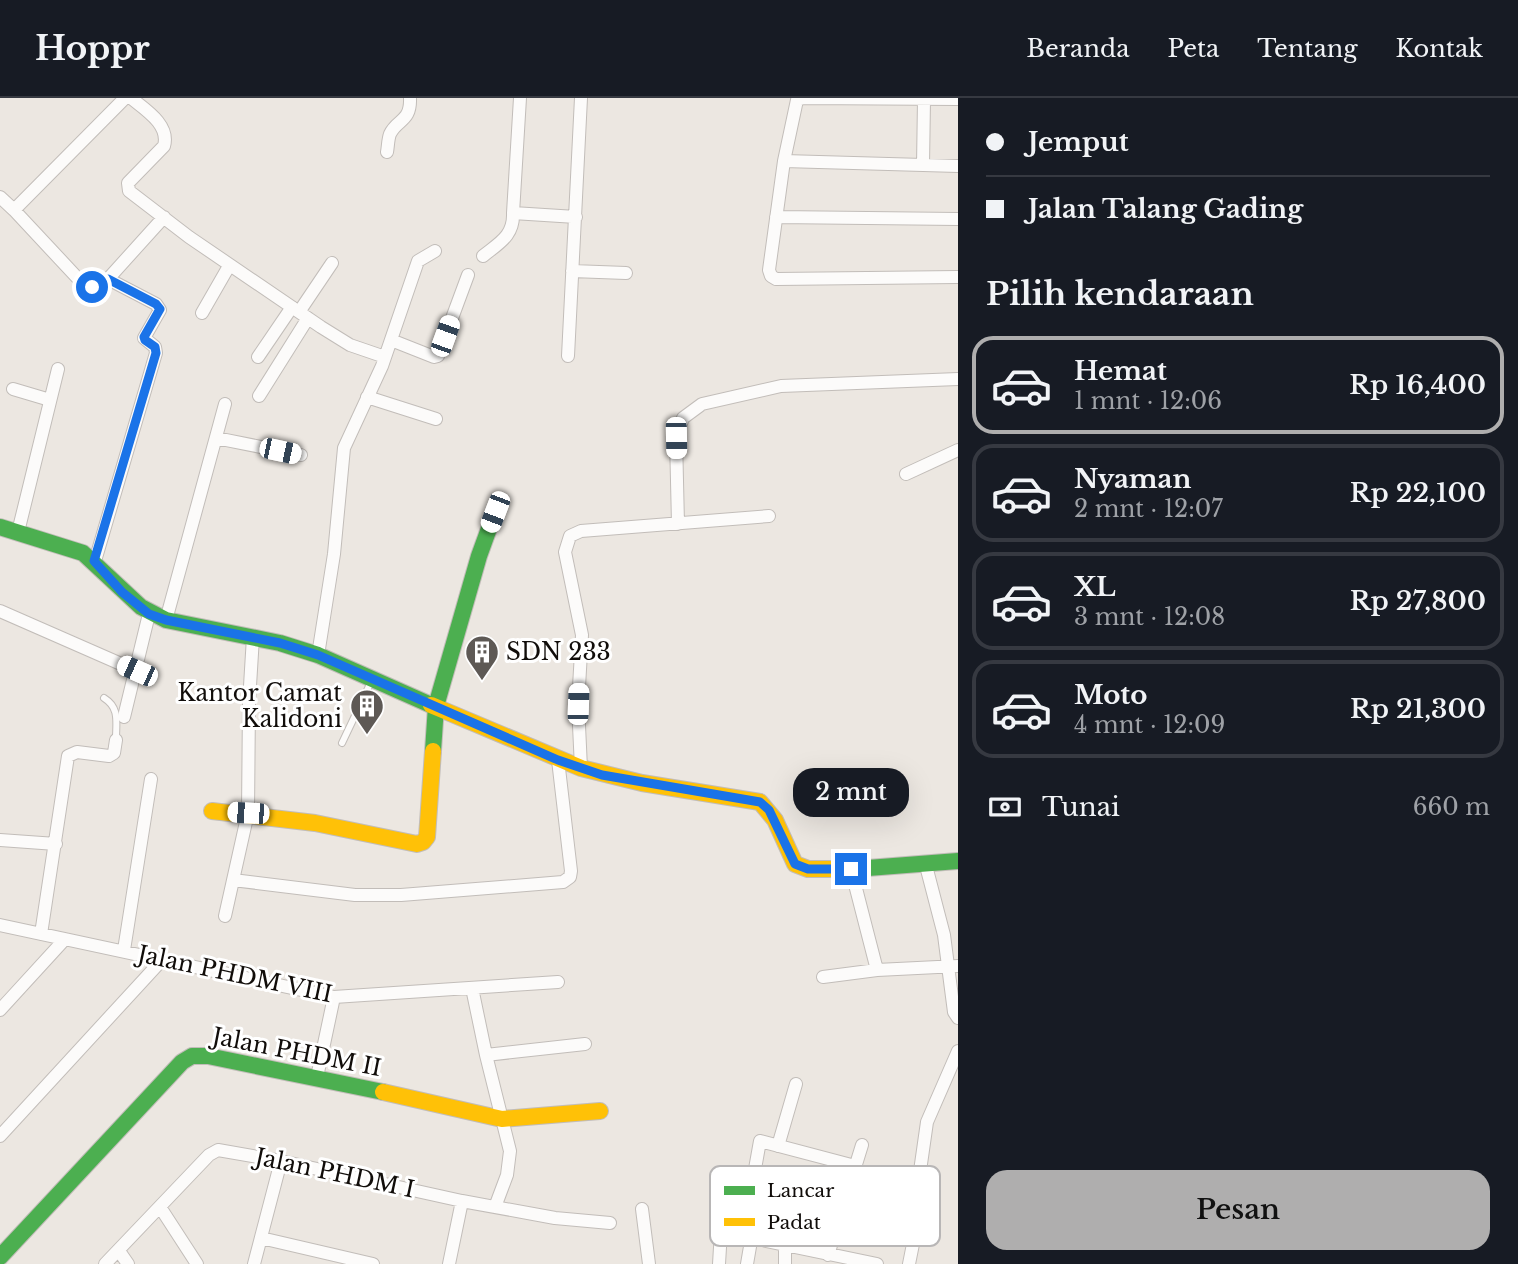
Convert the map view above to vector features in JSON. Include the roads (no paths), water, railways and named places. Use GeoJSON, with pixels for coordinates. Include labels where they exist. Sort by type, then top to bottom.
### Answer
{"type":"FeatureCollection","features":[{"type":"Feature","properties":{"kind":"street"},"geometry":{"type":"LineString","coordinates":[[15,209],[125,98]]}},
{"type":"Feature","properties":{"kind":"street"},"geometry":{"type":"LineString","coordinates":[[131,98],[159,123],[166,138],[164,146],[128,183],[128,188],[229,266],[350,345],[384,357]]}},
{"type":"Feature","properties":{"kind":"street"},"geometry":{"type":"LineString","coordinates":[[387,152],[390,134],[404,119],[410,98]]}},
{"type":"Feature","properties":{"kind":"street"},"geometry":{"type":"LineString","coordinates":[[483,256],[509,234],[513,223],[520,98]]}},
{"type":"Feature","properties":{"kind":"street"},"geometry":{"type":"LineString","coordinates":[[568,356],[581,98]]}},
{"type":"Feature","properties":{"kind":"street"},"geometry":{"type":"LineString","coordinates":[[958,99],[799,99],[795,104],[784,161],[769,270],[776,279],[958,277]]}},
{"type":"Feature","properties":{"kind":"street"},"geometry":{"type":"LineString","coordinates":[[923,165],[924,100]]}},
{"type":"Feature","properties":{"kind":"street"},"geometry":{"type":"LineString","coordinates":[[784,161],[958,166]]}},
{"type":"Feature","properties":{"kind":"street"},"geometry":{"type":"LineString","coordinates":[[0,197],[15,209],[84,285],[97,286],[108,279],[164,217]]}},
{"type":"Feature","properties":{"kind":"street"},"geometry":{"type":"LineString","coordinates":[[513,214],[576,217]]}},
{"type":"Feature","properties":{"kind":"street"},"geometry":{"type":"LineString","coordinates":[[776,217],[958,219]]}},
{"type":"Feature","properties":{"kind":"street"},"geometry":{"type":"LineString","coordinates":[[318,655],[334,554],[344,449],[391,340],[418,261],[435,251]]}},
{"type":"Feature","properties":{"kind":"street"},"geometry":{"type":"LineString","coordinates":[[259,396],[300,312],[332,263]]}},
{"type":"Feature","properties":{"kind":"street"},"geometry":{"type":"LineString","coordinates":[[202,313],[229,266]]}},
{"type":"Feature","properties":{"kind":"street"},"geometry":{"type":"LineString","coordinates":[[572,271],[626,273]]}},
{"type":"Feature","properties":{"kind":"street"},"geometry":{"type":"LineString","coordinates":[[391,340],[438,356],[468,275]]}},
{"type":"Feature","properties":{"kind":"street"},"geometry":{"type":"LineString","coordinates":[[94,561],[156,353],[155,347],[144,337],[160,310],[156,304],[108,279]]}},
{"type":"Feature","properties":{"kind":"street"},"geometry":{"type":"LineString","coordinates":[[258,357],[300,312]]}},
{"type":"Feature","properties":{"kind":"street"},"geometry":{"type":"LineString","coordinates":[[18,532],[58,369]]}},
{"type":"Feature","properties":{"kind":"street"},"geometry":{"type":"LineString","coordinates":[[678,523],[678,427],[683,418],[702,404],[781,386],[958,379]]}},
{"type":"Feature","properties":{"kind":"street"},"geometry":{"type":"LineString","coordinates":[[13,389],[50,400]]}},
{"type":"Feature","properties":{"kind":"street"},"geometry":{"type":"LineString","coordinates":[[367,397],[436,419]]}},
{"type":"Feature","properties":{"kind":"street"},"geometry":{"type":"LineString","coordinates":[[166,620],[225,404]]}},
{"type":"Feature","properties":{"kind":"street"},"geometry":{"type":"LineString","coordinates":[[216,438],[301,456]]}},
{"type":"Feature","properties":{"kind":"street"},"geometry":{"type":"LineString","coordinates":[[906,474],[958,450]]}},
{"type":"Feature","properties":{"kind":"street"},"geometry":{"type":"LineString","coordinates":[[212,811],[248,813],[324,824],[417,844],[424,842],[430,802],[436,706],[479,556],[495,512]]}},
{"type":"Feature","properties":{"kind":"street"},"geometry":{"type":"LineString","coordinates":[[581,768],[578,704],[582,635],[565,552],[567,540],[581,531],[769,516]]}},
{"type":"Feature","properties":{"kind":"street"},"geometry":{"type":"LineString","coordinates":[[0,527],[83,553],[94,561],[122,592],[149,614],[318,655],[581,768],[642,783],[753,799],[769,810],[795,864],[808,869],[958,862]]}},
{"type":"Feature","properties":{"kind":"street"},"geometry":{"type":"LineString","coordinates":[[0,611],[137,671]]}},
{"type":"Feature","properties":{"kind":"street"},"geometry":{"type":"LineString","coordinates":[[124,717],[149,614]]}},
{"type":"Feature","properties":{"kind":"street"},"geometry":{"type":"LineString","coordinates":[[225,916],[248,813],[249,702],[253,638]]}},
{"type":"Feature","properties":{"kind":"street"},"geometry":{"type":"LineString","coordinates":[[41,934],[68,756],[77,752],[108,756],[114,752],[116,740]]}},
{"type":"Feature","properties":{"kind":"street"},"geometry":{"type":"LineString","coordinates":[[233,880],[355,895],[401,895],[563,882],[570,877],[571,871],[558,760]]}},
{"type":"Feature","properties":{"kind":"street"},"geometry":{"type":"LineString","coordinates":[[124,950],[151,779]]}},
{"type":"Feature","properties":{"kind":"street"},"geometry":{"type":"LineString","coordinates":[[0,840],[56,844]]}},
{"type":"Feature","properties":{"kind":"street"},"geometry":{"type":"LineString","coordinates":[[925,862],[954,967],[954,1012],[958,1018]]}},
{"type":"Feature","properties":{"kind":"street"},"geometry":{"type":"LineString","coordinates":[[851,869],[877,970]]}},
{"type":"Feature","properties":{"kind":"street","name":"Jalan PHDM VIII"},"geometry":{"type":"LineString","coordinates":[[0,925],[334,997],[558,982]]}},
{"type":"Feature","properties":{"kind":"street"},"geometry":{"type":"LineString","coordinates":[[0,1010],[65,939]]}},
{"type":"Feature","properties":{"kind":"street"},"geometry":{"type":"LineString","coordinates":[[0,1136],[161,961]]}},
{"type":"Feature","properties":{"kind":"street"},"geometry":{"type":"LineString","coordinates":[[823,977],[877,970],[954,967]]}},
{"type":"Feature","properties":{"kind":"street"},"geometry":{"type":"LineString","coordinates":[[471,988],[510,1151],[509,1165],[495,1207]]}},
{"type":"Feature","properties":{"kind":"street"},"geometry":{"type":"LineString","coordinates":[[317,1077],[334,997]]}},
{"type":"Feature","properties":{"kind":"street"},"geometry":{"type":"LineString","coordinates":[[485,1055],[584,1044]]}},
{"type":"Feature","properties":{"kind":"street"},"geometry":{"type":"LineString","coordinates":[[920,1166],[927,1122],[958,1051]]}},
{"type":"Feature","properties":{"kind":"street","name":"Jalan PHDM II"},"geometry":{"type":"LineString","coordinates":[[0,1257],[187,1058],[208,1056],[317,1077],[502,1119],[600,1111]]}},
{"type":"Feature","properties":{"kind":"street"},"geometry":{"type":"LineString","coordinates":[[778,1146],[796,1084]]}},
{"type":"Feature","properties":{"kind":"street"},"geometry":{"type":"LineString","coordinates":[[756,1166],[760,1141],[855,1166],[862,1145]]}},
{"type":"Feature","properties":{"kind":"street","name":"Jalan PHDM I"},"geometry":{"type":"LineString","coordinates":[[105,1264],[209,1155],[218,1150],[281,1161],[462,1201],[555,1218],[610,1223]]}},
{"type":"Feature","properties":{"kind":"street"},"geometry":{"type":"LineString","coordinates":[[254,1264],[281,1161]]}},
{"type":"Feature","properties":{"kind":"street"},"geometry":{"type":"LineString","coordinates":[[449,1264],[462,1201]]}},
{"type":"Feature","properties":{"kind":"street"},"geometry":{"type":"LineString","coordinates":[[160,1207],[197,1264]]}},
{"type":"Feature","properties":{"kind":"street"},"geometry":{"type":"LineString","coordinates":[[642,1209],[649,1264]]}},
{"type":"Feature","properties":{"kind":"street"},"geometry":{"type":"LineString","coordinates":[[261,1238],[373,1264]]}},
{"type":"Feature","properties":{"kind":"street"},"geometry":{"type":"LineString","coordinates":[[719,1264],[720,1246]]}},
{"type":"Feature","properties":{"kind":"street"},"geometry":{"type":"LineString","coordinates":[[747,1264],[750,1246]]}},
{"type":"Feature","properties":{"kind":"street"},"geometry":{"type":"LineString","coordinates":[[785,1246],[785,1264]]}},
{"type":"Feature","properties":{"kind":"street"},"geometry":{"type":"LineString","coordinates":[[789,1246],[877,1264]]}},
{"type":"Feature","properties":{"kind":"street"},"geometry":{"type":"LineString","coordinates":[[828,1255],[831,1246]]}},
{"type":"Feature","properties":{"kind":"street"},"geometry":{"type":"LineString","coordinates":[[909,1264],[913,1246]]}},
{"type":"Feature","properties":{"kind":"street"},"geometry":{"type":"LineString","coordinates":[[118,1251],[128,1264]]}},
{"type":"Feature","properties":{"kind":"lane"},"geometry":{"type":"LineString","coordinates":[[342,743],[372,680]]}},
{"type":"Feature","properties":{"kind":"lane"},"geometry":{"type":"LineString","coordinates":[[104,698],[113,703],[116,710],[116,740]]}},
{"type":"Feature","properties":{"kind":"place","name":"SDN 233"},"geometry":{"type":"Point","coordinates":[482,682]}},
{"type":"Feature","properties":{"kind":"place","name":"Kantor Camat Kalidoni"},"geometry":{"type":"Point","coordinates":[367,736]}}]}
